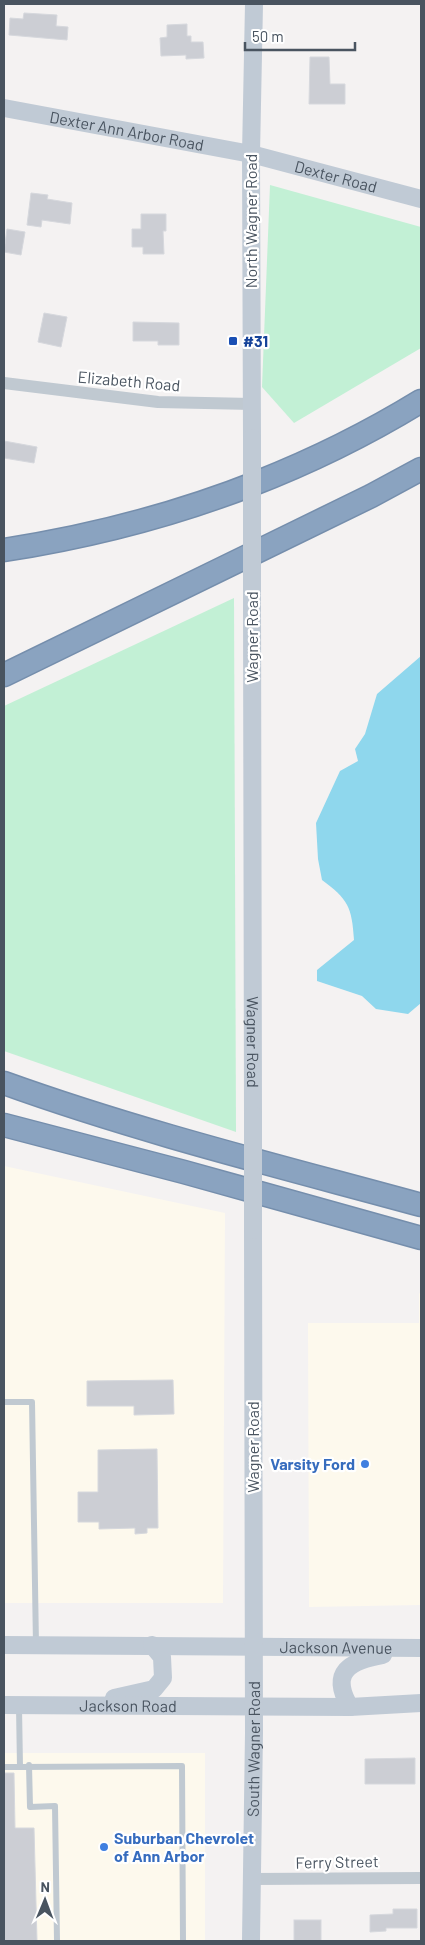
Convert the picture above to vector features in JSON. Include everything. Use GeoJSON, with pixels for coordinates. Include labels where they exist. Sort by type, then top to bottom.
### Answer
{"type":"FeatureCollection","features":[{"type":"Feature","properties":{"kind":"highway"},"geometry":{"type":"LineString","coordinates":[[4,550],[62,541],[117,529],[198,505],[290,470],[358,437],[421,401]]}},
{"type":"Feature","properties":{"kind":"highway"},"geometry":{"type":"LineString","coordinates":[[4,675],[371,496],[421,468]]}},
{"type":"Feature","properties":{"kind":"highway"},"geometry":{"type":"LineString","coordinates":[[4,1083],[52,1100],[185,1139],[421,1205]]}},
{"type":"Feature","properties":{"kind":"highway"},"geometry":{"type":"LineString","coordinates":[[4,1125],[184,1172],[421,1238]]}},
{"type":"Feature","properties":{"kind":"main road","name":"North Wagner Road"},"geometry":{"type":"LineString","coordinates":[[252,438],[251,154],[254,4]]}},
{"type":"Feature","properties":{"kind":"main road","name":"Dexter Ann Arbor Road"},"geometry":{"type":"LineString","coordinates":[[4,108],[251,154]]}},
{"type":"Feature","properties":{"kind":"main road","name":"Dexter Road"},"geometry":{"type":"LineString","coordinates":[[251,154],[421,199]]}},
{"type":"Feature","properties":{"kind":"main road","name":"Wagner Road"},"geometry":{"type":"LineString","coordinates":[[252,438],[252,1646]]}},
{"type":"Feature","properties":{"kind":"main road"},"geometry":{"type":"LineString","coordinates":[[4,1645],[252,1646]]}},
{"type":"Feature","properties":{"kind":"main road"},"geometry":{"type":"LineString","coordinates":[[66,1706],[134,1695],[154,1689],[163,1678],[164,1669],[162,1657],[152,1645]]}},
{"type":"Feature","properties":{"kind":"main road","name":"Jackson Avenue"},"geometry":{"type":"LineString","coordinates":[[252,1646],[421,1648]]}},
{"type":"Feature","properties":{"kind":"main road","name":"South Wagner Road"},"geometry":{"type":"LineString","coordinates":[[251,1941],[252,1646]]}},
{"type":"Feature","properties":{"kind":"main road"},"geometry":{"type":"LineString","coordinates":[[350,1707],[343,1695],[341,1683],[343,1672],[351,1664],[364,1658],[421,1648]]}},
{"type":"Feature","properties":{"kind":"main road"},"geometry":{"type":"LineString","coordinates":[[253,1707],[350,1707],[421,1703]]}},
{"type":"Feature","properties":{"kind":"main road","name":"Jackson Road"},"geometry":{"type":"LineString","coordinates":[[12,1705],[253,1707]]}},
{"type":"Feature","properties":{"kind":"street","name":"Elizabeth Road"},"geometry":{"type":"LineString","coordinates":[[4,383],[158,402],[252,404]]}},
{"type":"Feature","properties":{"kind":"street","name":"Ferry Street"},"geometry":{"type":"LineString","coordinates":[[252,1880],[421,1878]]}},
{"type":"Feature","properties":{"kind":"lane"},"geometry":{"type":"LineString","coordinates":[[4,1402],[32,1402],[36,1645]]}},
{"type":"Feature","properties":{"kind":"lane"},"geometry":{"type":"LineString","coordinates":[[12,1705],[20,1767]]}},
{"type":"Feature","properties":{"kind":"lane"},"geometry":{"type":"LineString","coordinates":[[29,1765],[30,1807],[55,1806],[57,1941]]}},
{"type":"Feature","properties":{"kind":"lane"},"geometry":{"type":"LineString","coordinates":[[4,1767],[29,1765],[182,1766],[183,1941]]}},
{"type":"Feature","properties":{"kind":"shaded area"},"geometry":{"type":"Polygon","coordinates":[[[4,1166],[225,1213],[223,1603],[4,1603],[4,1166]]]}},
{"type":"Feature","properties":{"kind":"shaded area","name":"Varsity Ford"},"geometry":{"type":"Polygon","coordinates":[[[419,1293],[421,1294],[421,1605],[309,1607],[308,1323],[419,1323],[419,1293]]]}},
{"type":"Feature","properties":{"kind":"shaded area","name":"Suburban Chevrolet of Ann Arbor"},"geometry":{"type":"Polygon","coordinates":[[[4,1753],[205,1753],[205,1941],[4,1941],[4,1753]]]}},
{"type":"Feature","properties":{"kind":"green space"},"geometry":{"type":"Polygon","coordinates":[[[270,185],[421,227],[421,348],[294,423],[262,387],[270,185]]]}},
{"type":"Feature","properties":{"kind":"green space"},"geometry":{"type":"Polygon","coordinates":[[[234,598],[236,1132],[4,1051],[4,706],[234,598]]]}},
{"type":"Feature","properties":{"kind":"water"},"geometry":{"type":"Polygon","coordinates":[[[421,656],[421,1003],[408,1014],[376,1009],[362,996],[317,981],[317,970],[354,940],[352,919],[347,905],[338,893],[322,880],[318,859],[316,823],[340,771],[358,761],[355,749],[365,734],[377,694],[421,656]]]}},
{"type":"Feature","properties":{"kind":"building"},"geometry":{"type":"Polygon","coordinates":[[[24,13],[57,15],[56,26],[68,27],[67,40],[9,35],[10,18],[23,19],[24,13]]]}},
{"type":"Feature","properties":{"kind":"building"},"geometry":{"type":"Polygon","coordinates":[[[187,24],[187,36],[191,36],[191,42],[203,42],[204,58],[186,59],[186,55],[161,56],[160,38],[167,37],[167,25],[187,24]]]}},
{"type":"Feature","properties":{"kind":"building"},"geometry":{"type":"Polygon","coordinates":[[[310,57],[329,57],[330,84],[345,84],[345,104],[309,104],[310,57]]]}},
{"type":"Feature","properties":{"kind":"building"},"geometry":{"type":"Polygon","coordinates":[[[31,193],[48,195],[47,199],[72,203],[70,224],[42,220],[41,227],[27,225],[31,193]]]}},
{"type":"Feature","properties":{"kind":"building"},"geometry":{"type":"Polygon","coordinates":[[[141,214],[166,214],[166,231],[163,231],[164,254],[143,254],[143,247],[132,247],[132,229],[141,229],[141,214]]]}},
{"type":"Feature","properties":{"kind":"building"},"geometry":{"type":"Polygon","coordinates":[[[7,229],[25,232],[21,255],[4,252],[7,229]]]}},
{"type":"Feature","properties":{"kind":"building"},"geometry":{"type":"Polygon","coordinates":[[[44,313],[67,317],[61,347],[38,342],[44,313]]]}},
{"type":"Feature","properties":{"kind":"building"},"geometry":{"type":"Polygon","coordinates":[[[133,322],[179,323],[179,345],[158,345],[158,341],[133,341],[133,322]]]}},
{"type":"Feature","properties":{"kind":"building"},"geometry":{"type":"Polygon","coordinates":[[[4,441],[37,447],[34,463],[4,458],[4,441]]]}},
{"type":"Feature","properties":{"kind":"building"},"geometry":{"type":"Polygon","coordinates":[[[173,1380],[174,1414],[134,1415],[134,1406],[87,1406],[87,1381],[173,1380]]]}},
{"type":"Feature","properties":{"kind":"building"},"geometry":{"type":"Polygon","coordinates":[[[157,1449],[158,1528],[147,1528],[147,1533],[135,1534],[135,1528],[99,1529],[99,1522],[78,1522],[78,1492],[98,1492],[98,1450],[157,1449]]]}},
{"type":"Feature","properties":{"kind":"building"},"geometry":{"type":"Polygon","coordinates":[[[415,1758],[415,1784],[365,1784],[365,1759],[415,1758]]]}},
{"type":"Feature","properties":{"kind":"building"},"geometry":{"type":"Polygon","coordinates":[[[4,1773],[14,1773],[15,1828],[34,1828],[37,1941],[4,1941],[4,1773]]]}},
{"type":"Feature","properties":{"kind":"building"},"geometry":{"type":"Polygon","coordinates":[[[393,1909],[417,1909],[417,1928],[386,1928],[386,1931],[370,1932],[370,1915],[393,1914],[393,1909]]]}},
{"type":"Feature","properties":{"kind":"building"},"geometry":{"type":"Polygon","coordinates":[[[294,1920],[321,1920],[321,1941],[294,1941],[294,1920]]]}},
{"type":"Feature","properties":{"kind":"place","name":"#31"},"geometry":{"type":"Point","coordinates":[233,341]}},
{"type":"Feature","properties":{"kind":"place","name":"Varsity Ford"},"geometry":{"type":"Point","coordinates":[365,1464]}},
{"type":"Feature","properties":{"kind":"place","name":"Suburban Chevrolet of Ann Arbor"},"geometry":{"type":"Point","coordinates":[104,1847]}}]}
